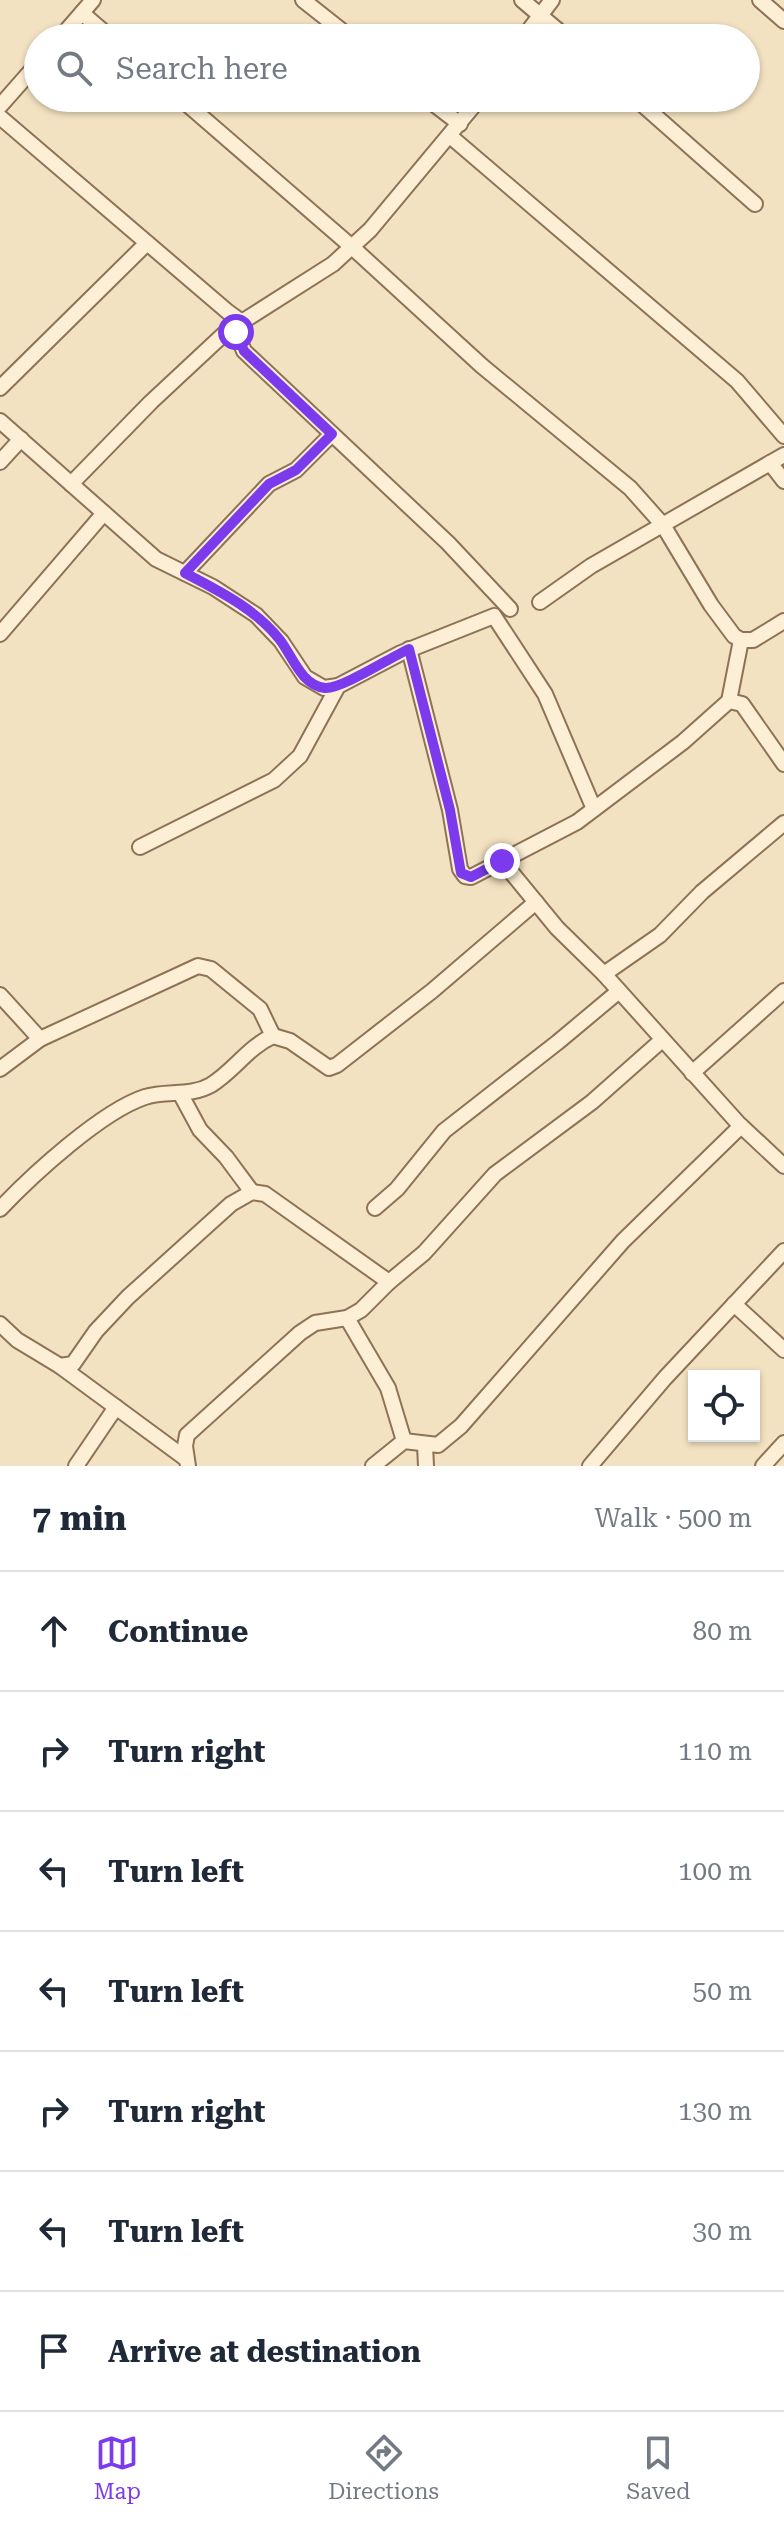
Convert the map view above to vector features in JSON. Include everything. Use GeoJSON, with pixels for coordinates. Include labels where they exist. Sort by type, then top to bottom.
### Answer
{"type":"FeatureCollection","features":[{"type":"Feature","properties":{"kind":"street"},"geometry":{"type":"LineString","coordinates":[[72,24],[93,0]]}},
{"type":"Feature","properties":{"kind":"street"},"geometry":{"type":"LineString","coordinates":[[303,0],[333,24]]}},
{"type":"Feature","properties":{"kind":"street"},"geometry":{"type":"LineString","coordinates":[[522,0],[551,24]]}},
{"type":"Feature","properties":{"kind":"street"},"geometry":{"type":"LineString","coordinates":[[533,24],[552,0]]}},
{"type":"Feature","properties":{"kind":"street"},"geometry":{"type":"LineString","coordinates":[[760,0],[784,21]]}},
{"type":"Feature","properties":{"kind":"street"},"geometry":{"type":"LineString","coordinates":[[82,13],[95,24]]}},
{"type":"Feature","properties":{"kind":"street"},"geometry":{"type":"LineString","coordinates":[[0,106],[24,79]]}},
{"type":"Feature","properties":{"kind":"street"},"geometry":{"type":"LineString","coordinates":[[196,112],[352,247],[482,366],[630,488],[663,525],[711,605],[734,636],[741,640],[753,640],[784,621]]}},
{"type":"Feature","properties":{"kind":"street"},"geometry":{"type":"LineString","coordinates":[[439,112],[455,130],[728,373],[784,436]]}},
{"type":"Feature","properties":{"kind":"street"},"geometry":{"type":"LineString","coordinates":[[0,117],[239,320],[245,320],[333,264],[352,247],[370,230],[469,112]]}},
{"type":"Feature","properties":{"kind":"street"},"geometry":{"type":"LineString","coordinates":[[651,112],[755,204]]}},
{"type":"Feature","properties":{"kind":"street"},"geometry":{"type":"LineString","coordinates":[[0,388],[147,243]]}},
{"type":"Feature","properties":{"kind":"street"},"geometry":{"type":"LineString","coordinates":[[239,320],[236,332],[244,351],[448,543],[510,609]]}},
{"type":"Feature","properties":{"kind":"street"},"geometry":{"type":"LineString","coordinates":[[71,484],[151,402],[239,320]]}},
{"type":"Feature","properties":{"kind":"street"},"geometry":{"type":"LineString","coordinates":[[0,421],[156,559],[256,615],[281,641],[305,677],[324,688],[338,686],[409,649],[494,616],[545,694],[594,809]]}},
{"type":"Feature","properties":{"kind":"street"},"geometry":{"type":"LineString","coordinates":[[185,573],[269,484],[296,470],[332,434]]}},
{"type":"Feature","properties":{"kind":"street"},"geometry":{"type":"LineString","coordinates":[[0,462],[21,439]]}},
{"type":"Feature","properties":{"kind":"street"},"geometry":{"type":"LineString","coordinates":[[540,602],[591,566],[784,455]]}},
{"type":"Feature","properties":{"kind":"street"},"geometry":{"type":"LineString","coordinates":[[770,463],[784,481]]}},
{"type":"Feature","properties":{"kind":"street"},"geometry":{"type":"LineString","coordinates":[[0,634],[104,513]]}},
{"type":"Feature","properties":{"kind":"street"},"geometry":{"type":"LineString","coordinates":[[409,649],[450,810],[461,873],[471,877],[577,822],[683,742],[729,701],[741,640]]}},
{"type":"Feature","properties":{"kind":"street"},"geometry":{"type":"LineString","coordinates":[[140,847],[274,780],[300,756],[338,686]]}},
{"type":"Feature","properties":{"kind":"street"},"geometry":{"type":"LineString","coordinates":[[729,701],[742,704],[784,764]]}},
{"type":"Feature","properties":{"kind":"street"},"geometry":{"type":"LineString","coordinates":[[604,974],[660,935],[702,892],[784,823]]}},
{"type":"Feature","properties":{"kind":"street"},"geometry":{"type":"LineString","coordinates":[[502,861],[557,928],[604,974],[741,1126],[783,1163]]}},
{"type":"Feature","properties":{"kind":"street"},"geometry":{"type":"LineString","coordinates":[[0,1209],[91,1129],[119,1110],[143,1097],[165,1092],[189,1094],[210,1086],[241,1061],[257,1043],[273,1036],[290,1041],[329,1068],[337,1065],[432,991],[536,902]]}},
{"type":"Feature","properties":{"kind":"street"},"geometry":{"type":"LineString","coordinates":[[0,1069],[40,1039],[198,966],[211,969],[260,1009],[273,1036]]}},
{"type":"Feature","properties":{"kind":"street"},"geometry":{"type":"LineString","coordinates":[[375,1208],[397,1189],[444,1131],[619,991]]}},
{"type":"Feature","properties":{"kind":"street"},"geometry":{"type":"LineString","coordinates":[[692,1073],[784,991]]}},
{"type":"Feature","properties":{"kind":"street"},"geometry":{"type":"LineString","coordinates":[[0,995],[40,1039]]}},
{"type":"Feature","properties":{"kind":"street"},"geometry":{"type":"LineString","coordinates":[[187,1462],[187,1435],[300,1333],[315,1323],[347,1318],[361,1310],[424,1253],[495,1174],[592,1102],[662,1040]]}},
{"type":"Feature","properties":{"kind":"street"},"geometry":{"type":"LineString","coordinates":[[180,1093],[200,1130],[226,1157],[252,1192]]}},
{"type":"Feature","properties":{"kind":"street"},"geometry":{"type":"LineString","coordinates":[[373,1466],[404,1441],[438,1445],[461,1426],[623,1241],[741,1126]]}},
{"type":"Feature","properties":{"kind":"street"},"geometry":{"type":"LineString","coordinates":[[60,1366],[73,1364],[96,1331],[128,1297],[231,1204],[252,1192],[265,1194],[389,1282]]}},
{"type":"Feature","properties":{"kind":"street"},"geometry":{"type":"LineString","coordinates":[[590,1466],[665,1378],[784,1251]]}},
{"type":"Feature","properties":{"kind":"street"},"geometry":{"type":"LineString","coordinates":[[734,1304],[784,1350]]}},
{"type":"Feature","properties":{"kind":"street"},"geometry":{"type":"LineString","coordinates":[[347,1318],[388,1388],[404,1441]]}},
{"type":"Feature","properties":{"kind":"street"},"geometry":{"type":"LineString","coordinates":[[0,1324],[17,1340],[60,1366],[187,1462]]}},
{"type":"Feature","properties":{"kind":"street"},"geometry":{"type":"LineString","coordinates":[[0,1345],[17,1340]]}},
{"type":"Feature","properties":{"kind":"street"},"geometry":{"type":"LineString","coordinates":[[76,1466],[116,1407]]}},
{"type":"Feature","properties":{"kind":"street"},"geometry":{"type":"LineString","coordinates":[[763,1466],[784,1443]]}},
{"type":"Feature","properties":{"kind":"street"},"geometry":{"type":"LineString","coordinates":[[425,1445],[426,1466]]}},
{"type":"Feature","properties":{"kind":"route"},"geometry":{"type":"LineString","coordinates":[[236,332],[244,351],[332,434],[296,470],[269,484],[185,573],[256,615],[281,641],[305,677],[324,688],[338,686],[409,649],[450,810],[461,873],[471,877],[502,861]]}}]}
